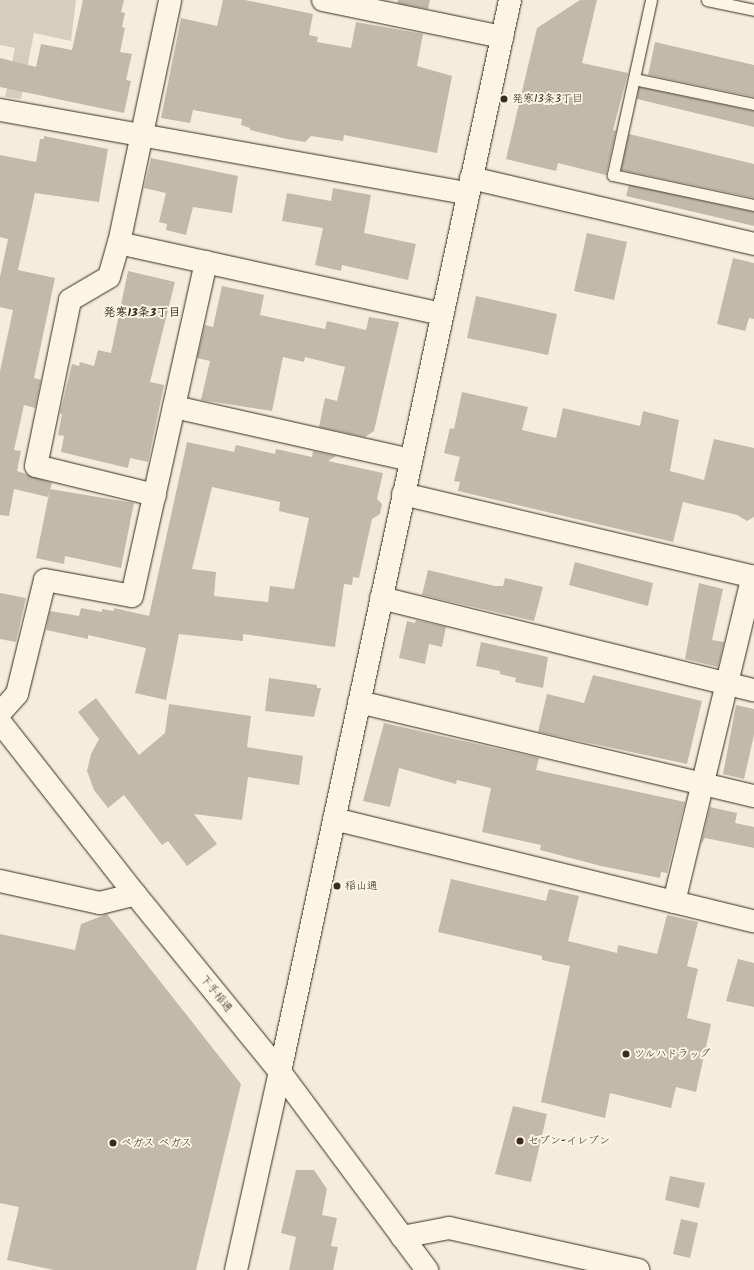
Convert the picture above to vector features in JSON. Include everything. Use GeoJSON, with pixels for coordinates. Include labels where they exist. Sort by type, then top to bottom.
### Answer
{"type":"FeatureCollection","features":[{"type":"Feature","properties":{"kind":"street"},"geometry":{"type":"LineString","coordinates":[[155,495],[36,466],[70,300],[109,278],[119,243],[170,0]]}},
{"type":"Feature","properties":{"kind":"street"},"geometry":{"type":"LineString","coordinates":[[323,0],[378,6],[502,37]]}},
{"type":"Feature","properties":{"kind":"street"},"geometry":{"type":"LineString","coordinates":[[236,1270],[280,1072],[469,185],[510,0]]}},
{"type":"Feature","properties":{"kind":"street"},"geometry":{"type":"LineString","coordinates":[[0,110],[142,136],[469,185],[754,244]]}},
{"type":"Feature","properties":{"kind":"street"},"geometry":{"type":"LineString","coordinates":[[119,243],[442,314]]}},
{"type":"Feature","properties":{"kind":"street"},"geometry":{"type":"LineString","coordinates":[[0,713],[17,694],[45,580],[132,596],[206,262]]}},
{"type":"Feature","properties":{"kind":"street"},"geometry":{"type":"LineString","coordinates":[[174,406],[411,460]]}},
{"type":"Feature","properties":{"kind":"street"},"geometry":{"type":"LineString","coordinates":[[403,494],[753,576],[728,684],[701,784],[674,902]]}},
{"type":"Feature","properties":{"kind":"street"},"geometry":{"type":"LineString","coordinates":[[381,598],[754,690]]}},
{"type":"Feature","properties":{"kind":"street"},"geometry":{"type":"LineString","coordinates":[[359,702],[754,796]]}},
{"type":"Feature","properties":{"kind":"street","name":"下手稲通"},"geometry":{"type":"LineString","coordinates":[[0,722],[135,894],[280,1072],[427,1270]]}},
{"type":"Feature","properties":{"kind":"street"},"geometry":{"type":"LineString","coordinates":[[334,818],[754,921]]}},
{"type":"Feature","properties":{"kind":"street"},"geometry":{"type":"LineString","coordinates":[[0,881],[100,903],[135,894]]}},
{"type":"Feature","properties":{"kind":"street"},"geometry":{"type":"LineString","coordinates":[[402,1237],[449,1228],[638,1270]]}},
{"type":"Feature","properties":{"kind":"lane"},"geometry":{"type":"LineString","coordinates":[[650,0],[613,175],[754,205]]}},
{"type":"Feature","properties":{"kind":"lane"},"geometry":{"type":"LineString","coordinates":[[707,0],[754,10]]}},
{"type":"Feature","properties":{"kind":"lane"},"geometry":{"type":"LineString","coordinates":[[634,79],[754,104]]}},
{"type":"Feature","properties":{"kind":"shaded area"},"geometry":{"type":"Polygon","coordinates":[[[0,0],[76,0],[71,41],[34,33],[21,99],[5,97],[15,48],[0,45],[0,0]]]}},
{"type":"Feature","properties":{"kind":"building"},"geometry":{"type":"Polygon","coordinates":[[[83,0],[124,0],[121,12],[125,13],[122,27],[125,28],[120,52],[132,54],[126,80],[131,81],[124,113],[0,87],[0,58],[36,67],[41,44],[72,50],[83,0]]]}},
{"type":"Feature","properties":{"kind":"building"},"geometry":{"type":"Polygon","coordinates":[[[223,0],[245,0],[313,14],[309,35],[318,37],[317,42],[351,48],[356,22],[423,34],[417,66],[452,76],[437,153],[344,135],[343,141],[311,136],[305,142],[287,139],[250,130],[250,128],[241,125],[242,119],[193,110],[190,123],[161,118],[181,18],[217,26],[223,0]]]}},
{"type":"Feature","properties":{"kind":"building"},"geometry":{"type":"Polygon","coordinates":[[[398,0],[430,0],[428,9],[397,3],[398,0]]]}},
{"type":"Feature","properties":{"kind":"building"},"geometry":{"type":"Polygon","coordinates":[[[580,0],[597,0],[582,63],[628,73],[613,130],[616,131],[606,175],[558,163],[556,171],[506,159],[537,28],[580,0]]]}},
{"type":"Feature","properties":{"kind":"building"},"geometry":{"type":"Polygon","coordinates":[[[655,42],[754,65],[754,97],[648,75],[655,42]]]}},
{"type":"Feature","properties":{"kind":"building"},"geometry":{"type":"Polygon","coordinates":[[[639,87],[754,111],[754,127],[637,99],[639,87]]]}},
{"type":"Feature","properties":{"kind":"building"},"geometry":{"type":"Polygon","coordinates":[[[629,134],[754,164],[754,198],[621,170],[629,134]]]}},
{"type":"Feature","properties":{"kind":"building"},"geometry":{"type":"Polygon","coordinates":[[[44,136],[108,149],[99,202],[35,193],[18,270],[55,278],[34,378],[41,380],[35,408],[24,405],[14,450],[21,451],[17,471],[52,483],[48,497],[14,489],[9,516],[0,515],[0,371],[13,310],[0,307],[0,277],[8,239],[0,237],[0,155],[36,162],[40,139],[44,139],[44,136]]]}},
{"type":"Feature","properties":{"kind":"building"},"geometry":{"type":"Polygon","coordinates":[[[151,158],[238,176],[232,213],[193,207],[186,235],[166,230],[167,224],[159,222],[166,193],[144,188],[151,158]]]}},
{"type":"Feature","properties":{"kind":"building"},"geometry":{"type":"Polygon","coordinates":[[[629,185],[754,212],[754,226],[626,196],[629,185]]]}},
{"type":"Feature","properties":{"kind":"building"},"geometry":{"type":"Polygon","coordinates":[[[333,188],[371,195],[364,233],[416,244],[408,280],[342,265],[341,271],[315,265],[323,228],[282,221],[287,193],[331,201],[333,188]]]}},
{"type":"Feature","properties":{"kind":"building"},"geometry":{"type":"Polygon","coordinates":[[[587,233],[627,242],[614,300],[574,291],[587,233]]]}},
{"type":"Feature","properties":{"kind":"building"},"geometry":{"type":"Polygon","coordinates":[[[733,258],[754,263],[754,319],[749,318],[745,331],[717,324],[733,258]]]}},
{"type":"Feature","properties":{"kind":"building"},"geometry":{"type":"Polygon","coordinates":[[[128,271],[175,282],[150,382],[164,385],[148,462],[130,458],[128,468],[61,452],[64,436],[58,435],[62,414],[60,413],[72,364],[79,366],[80,362],[94,366],[98,350],[111,353],[128,271]]]}},
{"type":"Feature","properties":{"kind":"building"},"geometry":{"type":"Polygon","coordinates":[[[222,286],[264,295],[260,315],[325,329],[327,321],[366,330],[369,317],[399,322],[374,431],[365,437],[319,427],[325,398],[337,401],[345,367],[305,357],[304,362],[283,357],[272,411],[201,400],[210,361],[197,358],[205,325],[213,327],[222,286]]]}},
{"type":"Feature","properties":{"kind":"building"},"geometry":{"type":"Polygon","coordinates":[[[476,296],[557,314],[548,355],[467,338],[476,296]]]}},
{"type":"Feature","properties":{"kind":"building"},"geometry":{"type":"Polygon","coordinates":[[[462,392],[528,407],[522,430],[556,438],[563,408],[640,426],[643,411],[679,420],[670,471],[704,480],[714,439],[754,448],[754,517],[747,521],[737,515],[683,502],[673,542],[458,491],[460,482],[454,481],[460,457],[444,453],[450,428],[454,429],[462,392]]]}},
{"type":"Feature","properties":{"kind":"building"},"geometry":{"type":"Polygon","coordinates":[[[187,442],[234,452],[236,445],[275,454],[276,449],[312,457],[313,451],[336,456],[328,461],[383,473],[377,499],[382,504],[380,514],[372,519],[359,578],[353,577],[352,585],[344,584],[335,647],[243,634],[243,641],[179,634],[166,700],[135,693],[146,648],[88,635],[88,639],[46,630],[50,611],[79,616],[81,608],[102,612],[102,609],[114,611],[114,608],[149,616],[187,442]],[[212,487],[192,569],[216,572],[214,596],[268,602],[270,586],[294,589],[309,518],[279,511],[280,502],[212,487]]]}},
{"type":"Feature","properties":{"kind":"building"},"geometry":{"type":"Polygon","coordinates":[[[50,489],[134,503],[121,568],[65,556],[64,564],[36,558],[50,489]]]}},
{"type":"Feature","properties":{"kind":"building"},"geometry":{"type":"Polygon","coordinates":[[[575,562],[653,583],[648,606],[569,585],[575,562]]]}},
{"type":"Feature","properties":{"kind":"building"},"geometry":{"type":"Polygon","coordinates":[[[428,570],[495,586],[503,586],[505,578],[543,587],[534,621],[422,595],[428,570]]]}},
{"type":"Feature","properties":{"kind":"building"},"geometry":{"type":"Polygon","coordinates":[[[699,583],[723,589],[712,640],[724,642],[718,667],[685,659],[699,583]]]}},
{"type":"Feature","properties":{"kind":"building"},"geometry":{"type":"Polygon","coordinates":[[[0,593],[26,598],[16,642],[0,639],[0,593]]]}},
{"type":"Feature","properties":{"kind":"building"},"geometry":{"type":"Polygon","coordinates":[[[416,620],[446,627],[442,647],[429,644],[425,664],[399,658],[407,621],[415,623],[416,620]]]}},
{"type":"Feature","properties":{"kind":"building"},"geometry":{"type":"Polygon","coordinates":[[[481,642],[548,657],[543,688],[515,682],[516,678],[500,674],[500,671],[476,666],[481,642]]]}},
{"type":"Feature","properties":{"kind":"building"},"geometry":{"type":"Polygon","coordinates":[[[593,675],[702,701],[687,764],[538,732],[547,694],[584,703],[593,675]]]}},
{"type":"Feature","properties":{"kind":"building"},"geometry":{"type":"Polygon","coordinates":[[[269,678],[317,685],[317,688],[321,688],[314,717],[265,711],[269,678]]]}},
{"type":"Feature","properties":{"kind":"building"},"geometry":{"type":"Polygon","coordinates":[[[96,698],[139,755],[165,733],[169,704],[251,716],[247,747],[303,756],[299,785],[248,777],[242,820],[194,814],[217,844],[187,866],[168,841],[162,845],[124,795],[108,808],[94,790],[87,771],[91,754],[99,739],[78,712],[96,698]]]}},
{"type":"Feature","properties":{"kind":"building"},"geometry":{"type":"Polygon","coordinates":[[[736,705],[754,709],[754,735],[744,779],[723,774],[736,705]]]}},
{"type":"Feature","properties":{"kind":"building"},"geometry":{"type":"Polygon","coordinates":[[[384,723],[539,758],[536,770],[685,802],[667,873],[661,872],[660,878],[601,866],[540,850],[541,845],[482,832],[491,788],[457,780],[456,784],[399,768],[390,807],[363,801],[384,723]]]}},
{"type":"Feature","properties":{"kind":"building"},"geometry":{"type":"Polygon","coordinates":[[[710,807],[737,813],[735,823],[754,827],[754,848],[705,838],[701,844],[710,807]]]}},
{"type":"Feature","properties":{"kind":"building"},"geometry":{"type":"Polygon","coordinates":[[[451,879],[546,901],[549,889],[579,896],[568,941],[617,953],[618,945],[657,954],[667,915],[698,922],[687,966],[698,969],[687,1018],[711,1024],[696,1092],[676,1087],[671,1108],[610,1093],[605,1118],[541,1102],[570,966],[542,960],[542,956],[438,932],[451,879]]]}},
{"type":"Feature","properties":{"kind":"building","name":"ベガス ベガス"},"geometry":{"type":"Polygon","coordinates":[[[107,914],[241,1084],[196,1270],[54,1270],[7,1260],[19,1207],[0,1203],[0,934],[75,950],[81,924],[107,914]]]}},
{"type":"Feature","properties":{"kind":"building"},"geometry":{"type":"Polygon","coordinates":[[[738,959],[754,963],[754,1007],[726,1001],[738,959]]]}},
{"type":"Feature","properties":{"kind":"building"},"geometry":{"type":"Polygon","coordinates":[[[513,1106],[547,1114],[531,1182],[495,1174],[513,1106]]]}},
{"type":"Feature","properties":{"kind":"building"},"geometry":{"type":"Polygon","coordinates":[[[296,1170],[314,1170],[327,1189],[322,1215],[337,1218],[331,1246],[338,1247],[333,1270],[289,1270],[296,1237],[281,1233],[296,1170]]]}},
{"type":"Feature","properties":{"kind":"building"},"geometry":{"type":"Polygon","coordinates":[[[670,1176],[705,1183],[699,1208],[665,1200],[670,1176]]]}},
{"type":"Feature","properties":{"kind":"building"},"geometry":{"type":"Polygon","coordinates":[[[681,1219],[698,1223],[690,1258],[673,1254],[681,1219]]]}},
{"type":"Feature","properties":{"kind":"place","name":"発寒13条3丁目"},"geometry":{"type":"Point","coordinates":[504,99]}},
{"type":"Feature","properties":{"kind":"place","name":"稲山通"},"geometry":{"type":"Point","coordinates":[337,886]}},
{"type":"Feature","properties":{"kind":"place","name":"ツルハドラッグ"},"geometry":{"type":"Point","coordinates":[626,1054]}},
{"type":"Feature","properties":{"kind":"place","name":"セブン-イレブン"},"geometry":{"type":"Point","coordinates":[520,1141]}},
{"type":"Feature","properties":{"kind":"place","name":"ベガス ベガス"},"geometry":{"type":"Point","coordinates":[113,1143]}},
{"type":"Feature","properties":{"kind":"district","name":"発寒13条3丁目"},"geometry":{"type":"Point","coordinates":[142,313]}}]}
